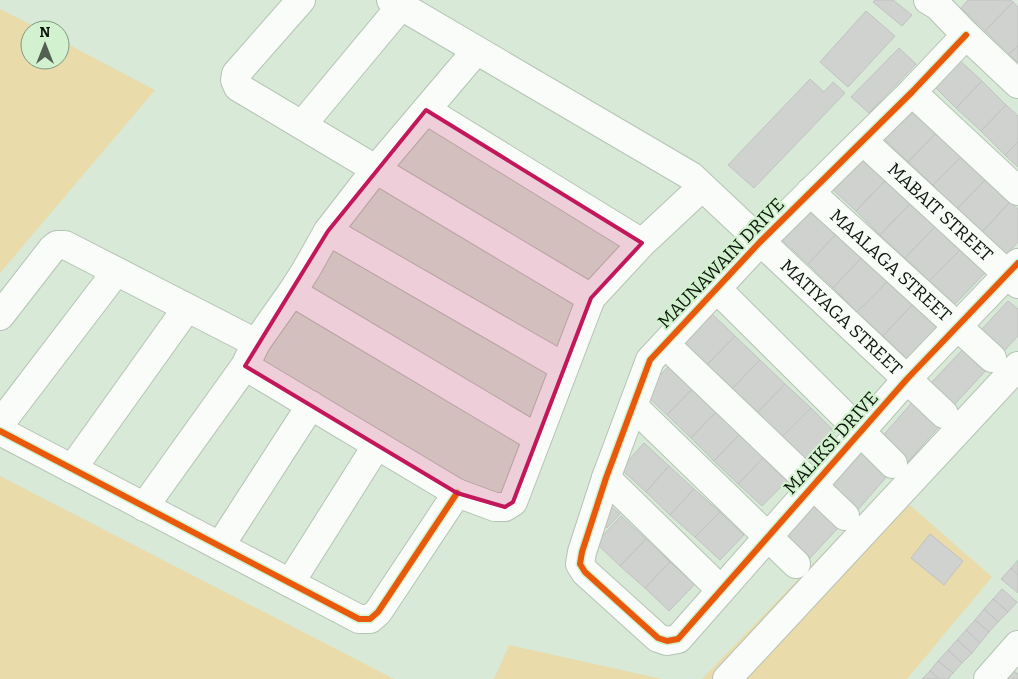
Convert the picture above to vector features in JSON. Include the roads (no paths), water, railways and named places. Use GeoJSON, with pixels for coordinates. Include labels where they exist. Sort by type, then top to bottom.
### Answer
{"type":"FeatureCollection","features":[{"type":"Feature","properties":{"kind":"street"},"geometry":{"type":"LineString","coordinates":[[301,0],[236,74],[235,80],[238,87],[591,298]]}},
{"type":"Feature","properties":{"kind":"street"},"geometry":{"type":"LineString","coordinates":[[937,2],[966,35],[1018,84]]}},
{"type":"Feature","properties":{"kind":"street"},"geometry":{"type":"LineString","coordinates":[[302,124],[396,3]]}},
{"type":"Feature","properties":{"kind":"street","name":"MATIYAGA STREET"},"geometry":{"type":"LineString","coordinates":[[396,3],[690,176],[944,414]]}},
{"type":"Feature","properties":{"kind":"street","name":"MAUNAWAIN DRIVE"},"geometry":{"type":"LineString","coordinates":[[668,641],[658,638],[585,572],[580,564],[582,552],[606,478],[650,360],[760,242],[912,92],[966,35]]}},
{"type":"Feature","properties":{"kind":"street"},"geometry":{"type":"LineString","coordinates":[[144,507],[251,354],[306,270],[328,230],[376,169],[476,51]]}},
{"type":"Feature","properties":{"kind":"street"},"geometry":{"type":"LineString","coordinates":[[912,92],[1018,191]]}},
{"type":"Feature","properties":{"kind":"street"},"geometry":{"type":"LineString","coordinates":[[426,110],[642,243]]}},
{"type":"Feature","properties":{"kind":"street","name":"MABAIT STREET"},"geometry":{"type":"LineString","coordinates":[[863,141],[1014,274]]}},
{"type":"Feature","properties":{"kind":"street"},"geometry":{"type":"LineString","coordinates":[[0,316],[52,249],[57,245],[65,245],[187,308],[251,354],[311,405],[457,493],[495,507],[505,507],[513,502],[591,298],[642,243],[702,187]]}},
{"type":"Feature","properties":{"kind":"street","name":"MAALAGA STREET"},"geometry":{"type":"LineString","coordinates":[[810,192],[992,358]]}},
{"type":"Feature","properties":{"kind":"street"},"geometry":{"type":"LineString","coordinates":[[328,230],[564,367]]}},
{"type":"Feature","properties":{"kind":"street"},"geometry":{"type":"LineString","coordinates":[[0,424],[116,272]]}},
{"type":"Feature","properties":{"kind":"street","name":"MALIKSI DRIVE"},"geometry":{"type":"LineString","coordinates":[[668,641],[678,638],[907,379],[957,327],[1014,274]]}},
{"type":"Feature","properties":{"kind":"street"},"geometry":{"type":"LineString","coordinates":[[717,290],[893,464]]}},
{"type":"Feature","properties":{"kind":"street"},"geometry":{"type":"LineString","coordinates":[[292,292],[537,438]]}},
{"type":"Feature","properties":{"kind":"street"},"geometry":{"type":"LineString","coordinates":[[72,469],[187,308]]}},
{"type":"Feature","properties":{"kind":"street"},"geometry":{"type":"LineString","coordinates":[[665,344],[845,516]]}},
{"type":"Feature","properties":{"kind":"street"},"geometry":{"type":"LineString","coordinates":[[727,679],[1018,366]]}},
{"type":"Feature","properties":{"kind":"street"},"geometry":{"type":"LineString","coordinates":[[220,546],[311,405]]}},
{"type":"Feature","properties":{"kind":"street"},"geometry":{"type":"LineString","coordinates":[[633,406],[796,564]]}},
{"type":"Feature","properties":{"kind":"street"},"geometry":{"type":"LineString","coordinates":[[0,431],[359,619],[370,619],[378,612],[457,493]]}},
{"type":"Feature","properties":{"kind":"street"},"geometry":{"type":"LineString","coordinates":[[290,583],[377,445]]}},
{"type":"Feature","properties":{"kind":"street"},"geometry":{"type":"LineString","coordinates":[[606,478],[721,590]]}},
{"type":"Feature","properties":{"kind":"street"},"geometry":{"type":"LineString","coordinates":[[988,679],[1018,644]]}}]}
